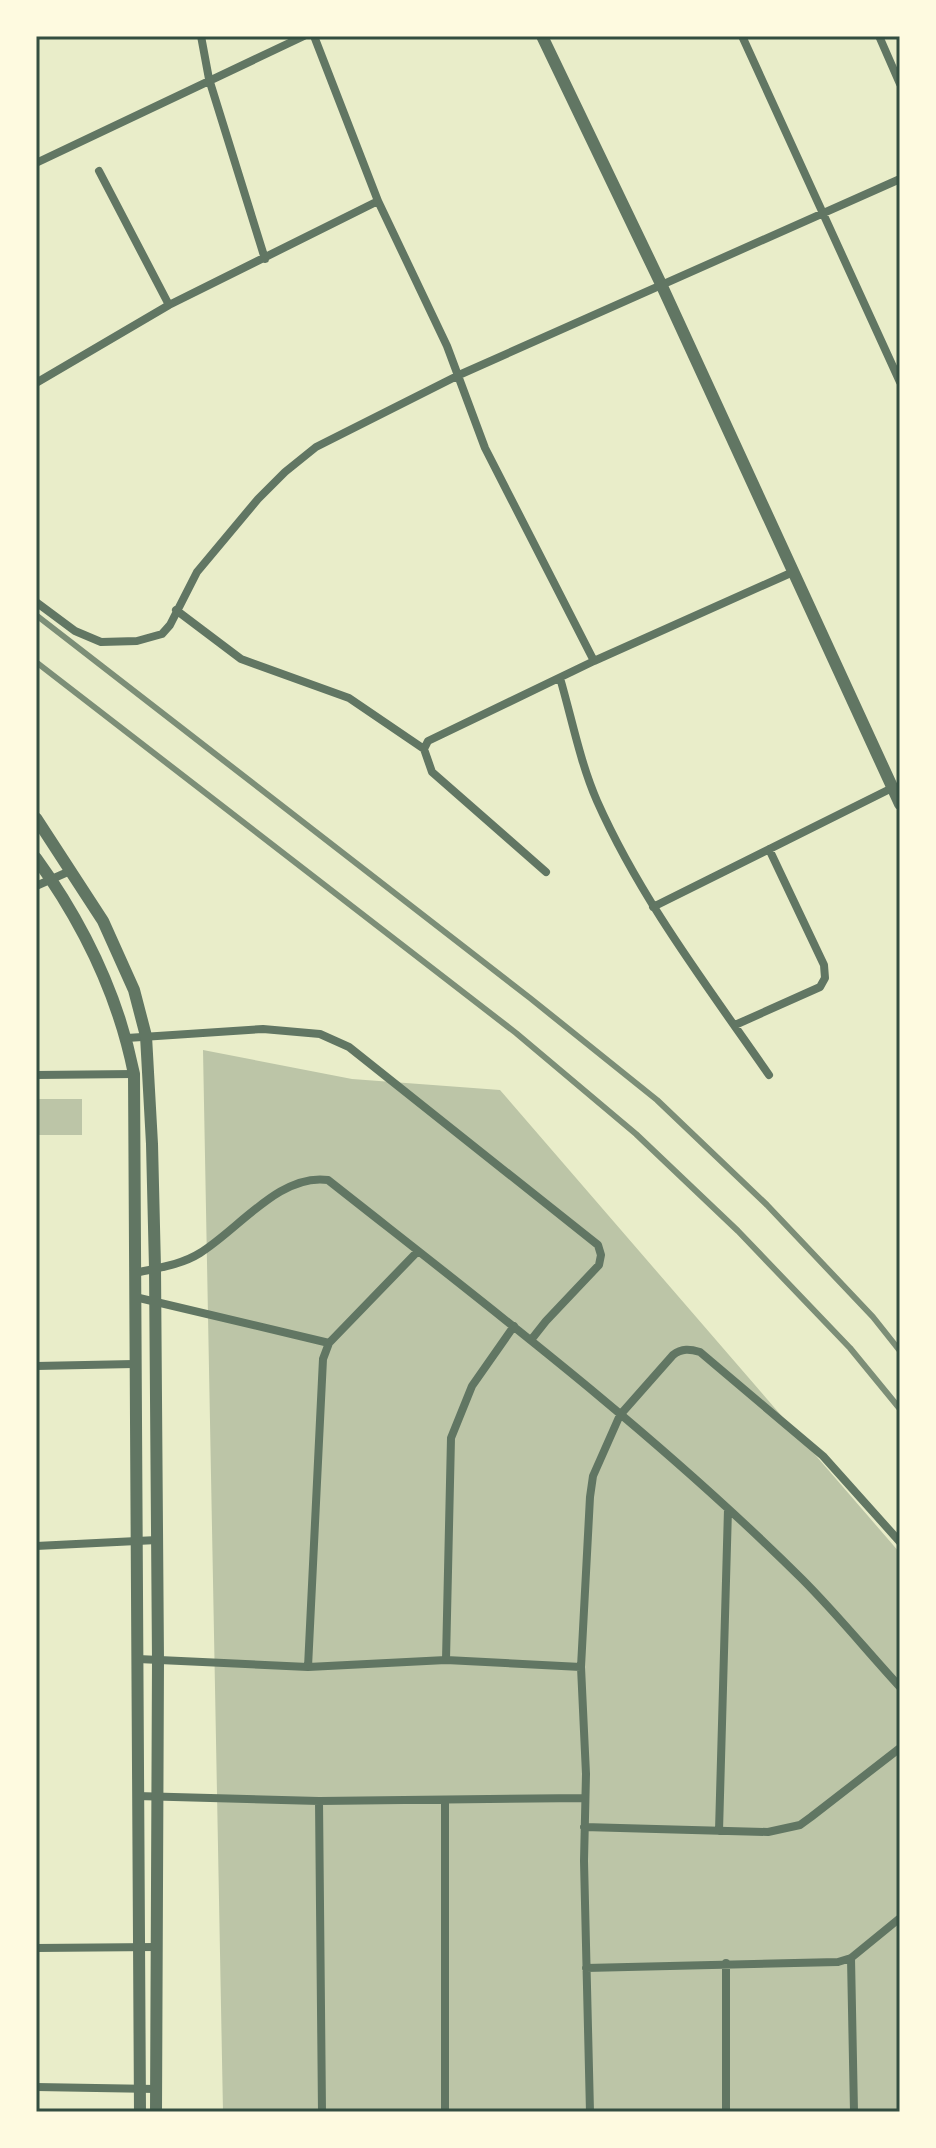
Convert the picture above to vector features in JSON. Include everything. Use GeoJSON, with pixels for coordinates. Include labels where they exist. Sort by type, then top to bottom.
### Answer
{"type":"FeatureCollection","features":[{"type":"Feature","properties":{"kind":"street"},"geometry":{"type":"LineString","coordinates":[[201,36],[209,79],[265,259]]}},
{"type":"Feature","properties":{"kind":"street"},"geometry":{"type":"LineString","coordinates":[[36,163],[304,36]]}},
{"type":"Feature","properties":{"kind":"street"},"geometry":{"type":"LineString","coordinates":[[314,36],[378,201],[459,375],[495,468],[594,661]]}},
{"type":"Feature","properties":{"kind":"street"},"geometry":{"type":"LineString","coordinates":[[542,36],[661,284],[899,801]]}},
{"type":"Feature","properties":{"kind":"street"},"geometry":{"type":"LineString","coordinates":[[742,36],[900,382]]}},
{"type":"Feature","properties":{"kind":"street"},"geometry":{"type":"LineString","coordinates":[[879,36],[900,84]]}},
{"type":"Feature","properties":{"kind":"street"},"geometry":{"type":"LineString","coordinates":[[99,171],[169,305]]}},
{"type":"Feature","properties":{"kind":"street"},"geometry":{"type":"LineString","coordinates":[[36,602],[75,631],[101,642],[152,638],[162,634],[170,625],[197,572],[258,499],[316,447],[459,375],[900,179]]}},
{"type":"Feature","properties":{"kind":"street"},"geometry":{"type":"LineString","coordinates":[[36,383],[169,305],[378,201]]}},
{"type":"Feature","properties":{"kind":"street"},"geometry":{"type":"LineString","coordinates":[[424,749],[428,741],[453,727],[793,572]]}},
{"type":"Feature","properties":{"kind":"street"},"geometry":{"type":"LineString","coordinates":[[176,610],[241,659],[349,698],[424,749],[432,772],[546,872]]}},
{"type":"Feature","properties":{"kind":"street"},"geometry":{"type":"LineString","coordinates":[[560,678],[589,781],[653,907],[769,1075]]}},
{"type":"Feature","properties":{"kind":"street"},"geometry":{"type":"LineString","coordinates":[[653,907],[892,788]]}},
{"type":"Feature","properties":{"kind":"street"},"geometry":{"type":"LineString","coordinates":[[36,818],[103,921],[134,990],[146,1036],[155,1268],[158,1660],[156,2112]]}},
{"type":"Feature","properties":{"kind":"street"},"geometry":{"type":"LineString","coordinates":[[735,1025],[820,987],[825,978],[824,965],[769,849]]}},
{"type":"Feature","properties":{"kind":"street"},"geometry":{"type":"LineString","coordinates":[[36,858],[90,945],[106,979],[127,1038],[134,1074],[140,2112]]}},
{"type":"Feature","properties":{"kind":"street"},"geometry":{"type":"LineString","coordinates":[[36,886],[70,871]]}},
{"type":"Feature","properties":{"kind":"street"},"geometry":{"type":"LineString","coordinates":[[127,1038],[263,1029],[320,1034],[349,1047],[598,1245],[601,1255],[599,1265],[531,1340]]}},
{"type":"Feature","properties":{"kind":"street"},"geometry":{"type":"LineString","coordinates":[[36,1075],[134,1074]]}},
{"type":"Feature","properties":{"kind":"street"},"geometry":{"type":"LineString","coordinates":[[135,1273],[185,1261],[202,1252],[280,1191],[299,1180],[328,1180],[514,1326],[728,1509],[804,1580],[900,1687]]}},
{"type":"Feature","properties":{"kind":"street"},"geometry":{"type":"LineString","coordinates":[[308,1667],[321,1375],[329,1343],[418,1251]]}},
{"type":"Feature","properties":{"kind":"street"},"geometry":{"type":"LineString","coordinates":[[135,1297],[329,1343]]}},
{"type":"Feature","properties":{"kind":"street"},"geometry":{"type":"LineString","coordinates":[[446,1660],[451,1438],[472,1386],[514,1326]]}},
{"type":"Feature","properties":{"kind":"street"},"geometry":{"type":"LineString","coordinates":[[590,2112],[581,1667],[593,1476],[620,1415],[679,1350],[700,1352],[823,1456],[900,1542]]}},
{"type":"Feature","properties":{"kind":"street"},"geometry":{"type":"LineString","coordinates":[[36,1366],[134,1364]]}},
{"type":"Feature","properties":{"kind":"street"},"geometry":{"type":"LineString","coordinates":[[719,1831],[728,1509]]}},
{"type":"Feature","properties":{"kind":"street"},"geometry":{"type":"LineString","coordinates":[[36,1546],[157,1540]]}},
{"type":"Feature","properties":{"kind":"street"},"geometry":{"type":"LineString","coordinates":[[138,1659],[308,1667],[446,1660],[581,1667]]}},
{"type":"Feature","properties":{"kind":"street"},"geometry":{"type":"LineString","coordinates":[[584,1827],[768,1832],[800,1825],[900,1748]]}},
{"type":"Feature","properties":{"kind":"street"},"geometry":{"type":"LineString","coordinates":[[137,1796],[319,1801],[585,1798]]}},
{"type":"Feature","properties":{"kind":"street"},"geometry":{"type":"LineString","coordinates":[[319,1801],[322,2112]]}},
{"type":"Feature","properties":{"kind":"street"},"geometry":{"type":"LineString","coordinates":[[445,1801],[445,2112]]}},
{"type":"Feature","properties":{"kind":"street"},"geometry":{"type":"LineString","coordinates":[[586,1968],[726,1963],[819,1964],[851,1958],[900,1918]]}},
{"type":"Feature","properties":{"kind":"street"},"geometry":{"type":"LineString","coordinates":[[36,1948],[156,1947]]}},
{"type":"Feature","properties":{"kind":"street"},"geometry":{"type":"LineString","coordinates":[[851,1958],[854,2112]]}},
{"type":"Feature","properties":{"kind":"street"},"geometry":{"type":"LineString","coordinates":[[726,1963],[726,2112]]}},
{"type":"Feature","properties":{"kind":"street"},"geometry":{"type":"LineString","coordinates":[[36,2087],[156,2089]]}},
{"type":"Feature","properties":{"kind":"building"},"geometry":{"type":"Polygon","coordinates":[[[203,1050],[352,1079],[500,1090],[900,1553],[900,2112],[223,2112],[203,1050]]]}},
{"type":"Feature","properties":{"kind":"building"},"geometry":{"type":"Polygon","coordinates":[[[36,1099],[82,1099],[82,1135],[36,1135],[36,1099]]]}},
{"type":"Feature","properties":{"kind":"railway"},"geometry":{"type":"LineString","coordinates":[[36,615],[657,1100],[767,1205],[873,1317],[900,1351]]}},
{"type":"Feature","properties":{"kind":"railway"},"geometry":{"type":"LineString","coordinates":[[36,662],[516,1033],[636,1134],[738,1231],[850,1348],[900,1409]]}}]}
